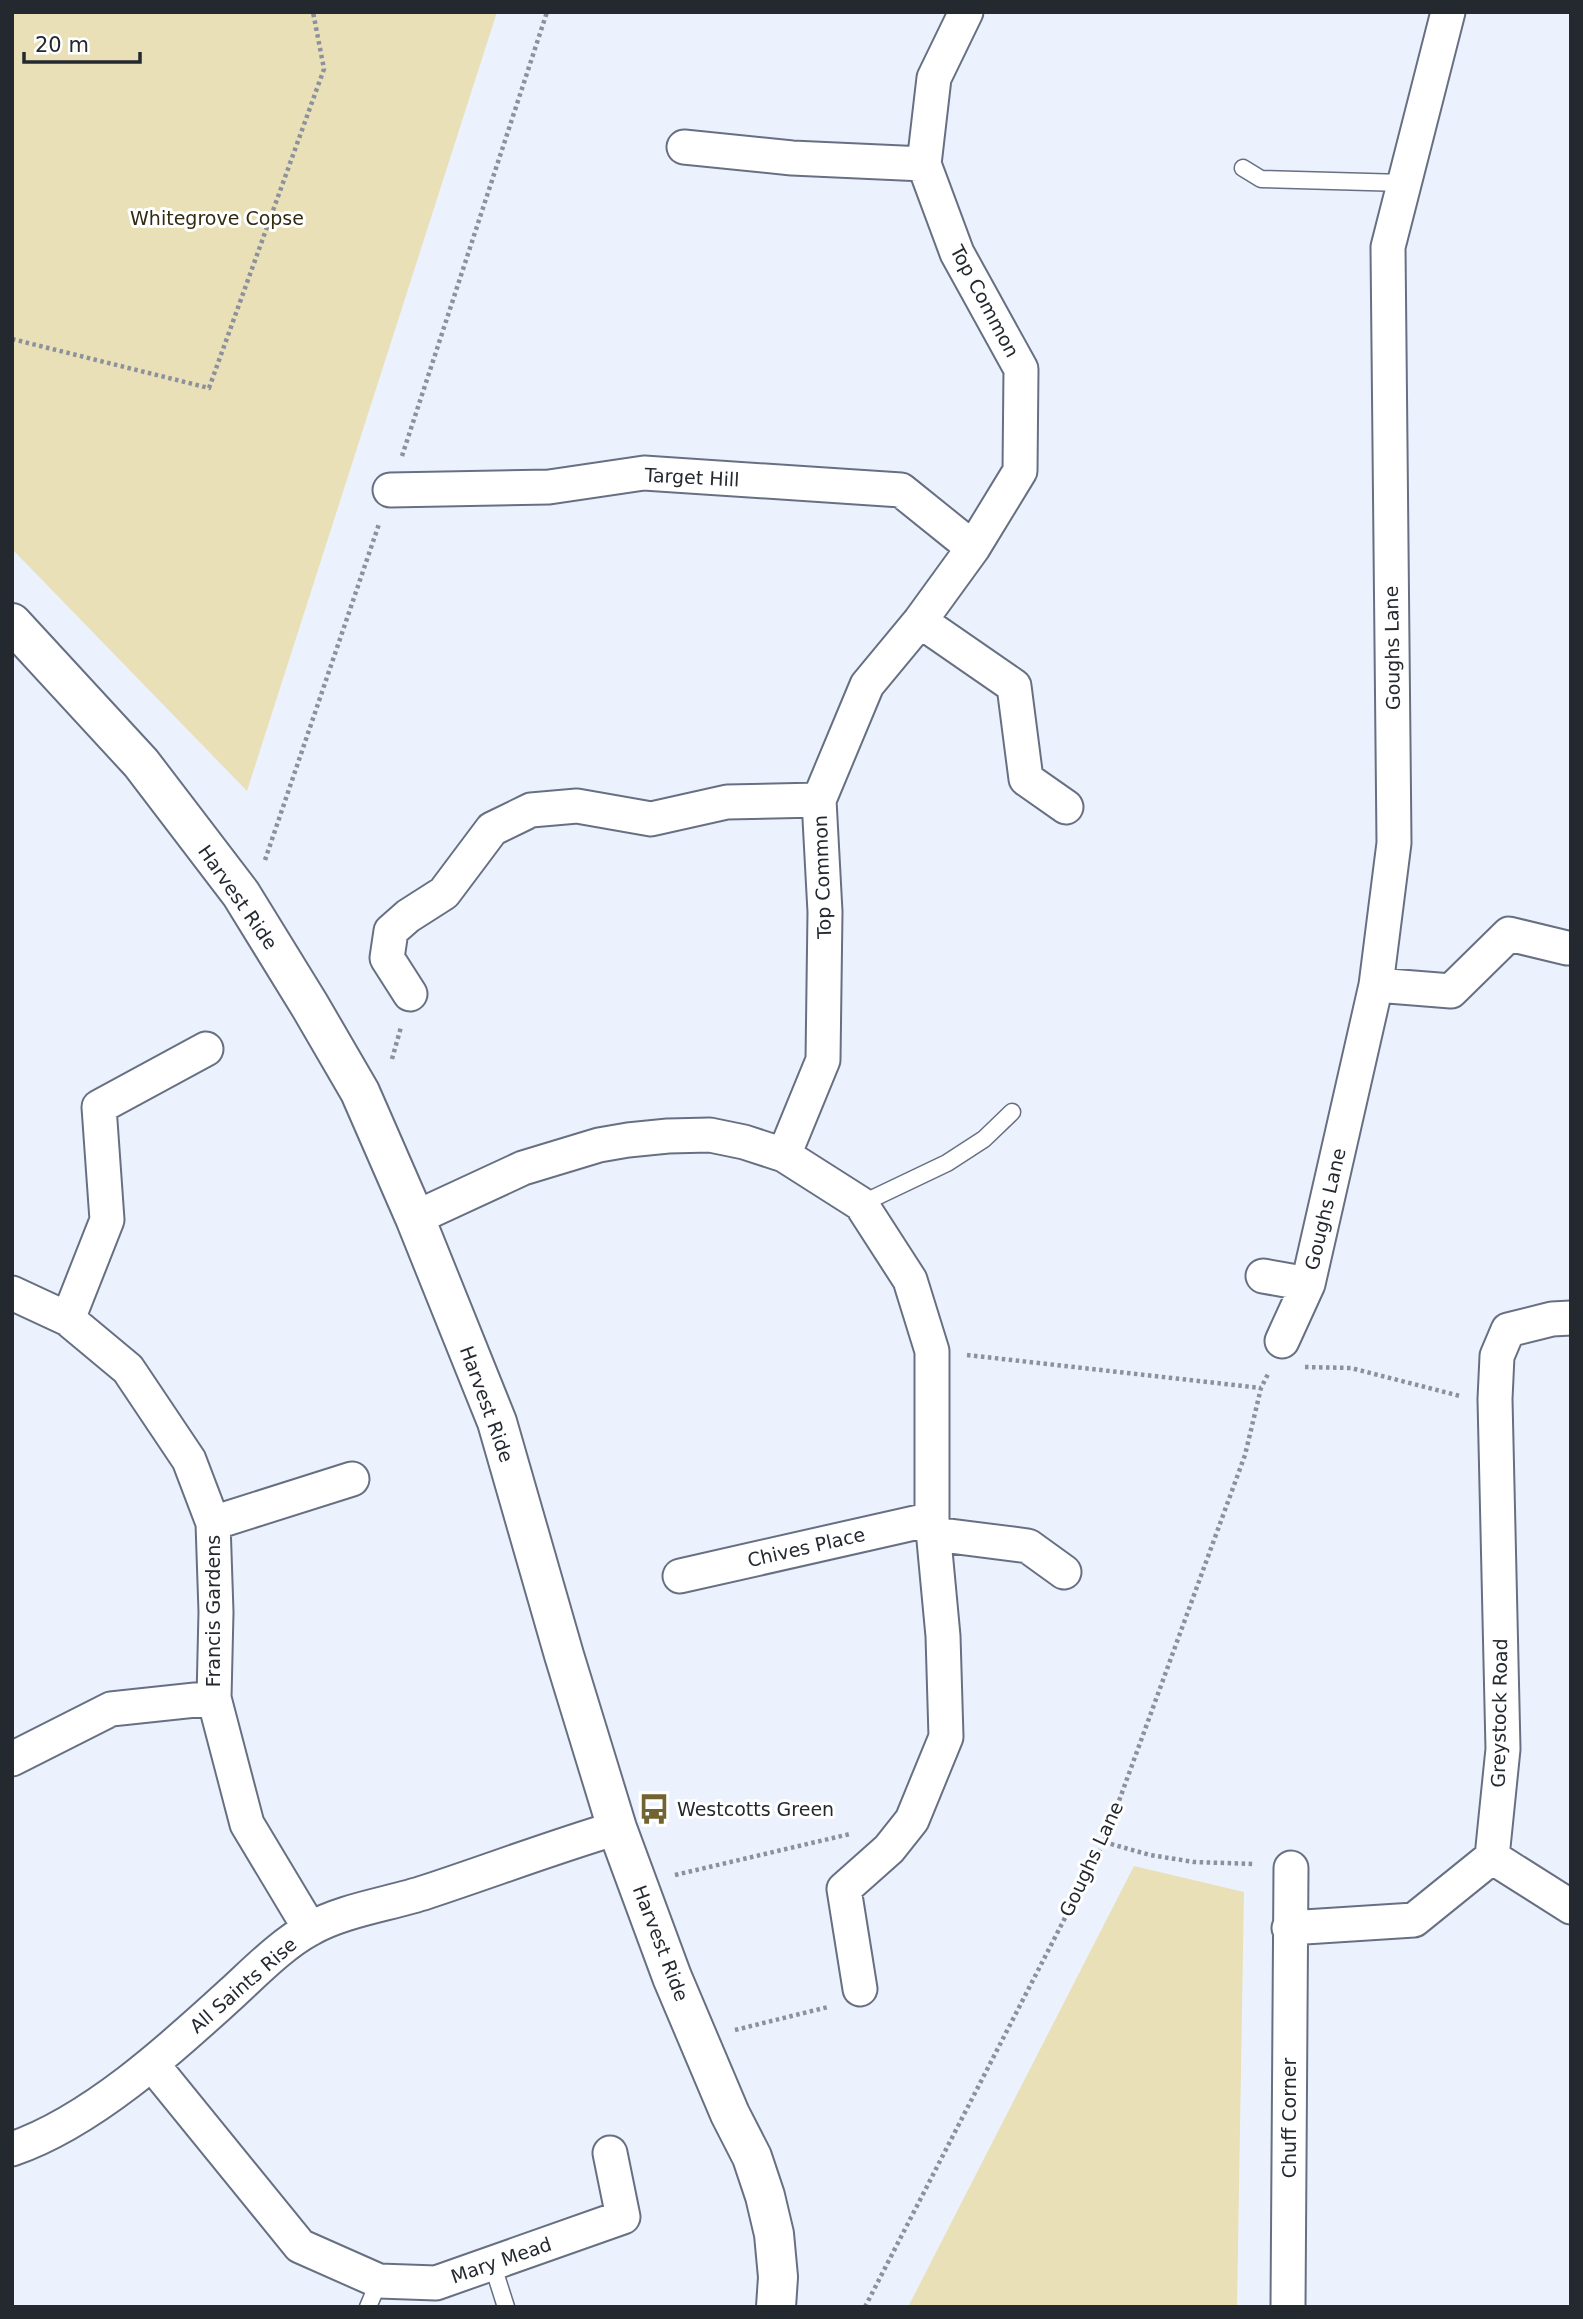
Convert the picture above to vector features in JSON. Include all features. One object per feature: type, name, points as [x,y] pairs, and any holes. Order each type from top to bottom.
[{"type":"street","name":"Top Common","points":[[784,1155],[823,1060],[825,912],[819,800],[867,685],[920,621],[973,548],[1020,471],[1021,369],[957,253],[924,164],[934,78],[966,12]]},
{"type":"street","name":"Goughs Lane","points":[[1290,1352],[1376,985],[1394,842],[1388,247],[1448,12]]},
{"type":"street","points":[[684,147],[792,158],[924,164]]},
{"type":"street","name":"Target Hill","points":[[390,490],[549,486],[644,473],[901,490],[973,548]]},
{"type":"street","points":[[920,621],[1014,685],[1026,779],[1066,807]]},
{"type":"street","name":"Harvest Ride","points":[[12,623],[141,763],[241,894],[360,1093],[415,1218],[497,1422],[617,1828],[672,1977],[730,2114],[752,2157],[765,2196],[774,2234],[780,2297]]},
{"type":"street","points":[[410,993],[387,958],[391,931],[408,916],[444,893],[492,829],[531,810],[578,806],[651,818],[727,802],[819,800]]},
{"type":"street","points":[[1376,985],[1451,991],[1508,934],[1567,947]]},
{"type":"street","points":[[68,1319],[107,1220],[99,1107],[206,1048]]},
{"type":"street","points":[[415,1218],[523,1168],[599,1146],[668,1136],[710,1135],[744,1142],[784,1155],[861,1204],[909,1280],[932,1351],[933,1527],[943,1636],[946,1737],[912,1820],[889,1849],[844,1889],[860,1989]]},
{"type":"street","name":"Goughs Lane","points":[[1263,1276],[1308,1284]]},
{"type":"street","name":"Francis Gardens","points":[[12,1293],[68,1319],[128,1369],[189,1460],[213,1523],[214,1698],[247,1824],[310,1929]]},
{"type":"street","name":"Greystock Road","points":[[1492,1857],[1503,1749],[1495,1412],[1497,1356],[1508,1330],[1552,1319],[1571,1318]]},
{"type":"street","name":"Francis Gardens","points":[[213,1523],[352,1479]]},
{"type":"street","points":[[933,1527],[1028,1546],[1064,1572]]},
{"type":"street","name":"Chives Place","points":[[680,1576],[933,1527]]},
{"type":"street","points":[[12,1759],[111,1710],[214,1698]]},
{"type":"street","name":"All Saints Rise","points":[[12,2149],[30,2143],[79,2115],[152,2064],[270,1959],[310,1929],[356,1912],[424,1893],[552,1847],[617,1828]]},
{"type":"street","points":[[1291,1868],[1289,1928],[1414,1920],[1492,1857],[1571,1907]]},
{"type":"street","name":"Chuff Corner","points":[[1288,2307],[1289,1928]]},
{"type":"street","name":"Mary Mead","points":[[152,2064],[300,2246],[373,2294],[436,2283],[624,2217],[610,2153]]},
{"type":"lane","points":[[1243,167],[1261,178],[1404,183]]},
{"type":"lane","points":[[861,1204],[947,1163],[984,1139],[1012,1112]]},
{"type":"lane","points":[[492,2263],[506,2307]]},
{"type":"path","points":[[12,339],[209,388],[324,69],[313,12]]},
{"type":"path","points":[[262,871],[547,12]]},
{"type":"path","name":"Goughs Lane","points":[[864,2307],[1104,1842],[1245,1455],[1261,1388],[932,1351]]},
{"type":"path","points":[[1290,1352],[1308,1368],[1351,1368],[1462,1396]]},
{"type":"path","points":[[667,1877],[912,1820]]},
{"type":"path","points":[[1104,1842],[1150,1855],[1194,1862],[1249,1863],[1291,1868]]},
{"type":"path","points":[[727,2032],[825,2009],[860,1989]]},
{"type":"green space","name":"Whitegrove Copse","points":[[12,12],[497,12],[247,791],[12,549]]},
{"type":"green space","points":[[1134,1866],[1244,1892],[1237,2307],[908,2307]]},
{"type":"place","name":"Westcotts Green","points":[[654,1809]]}]
